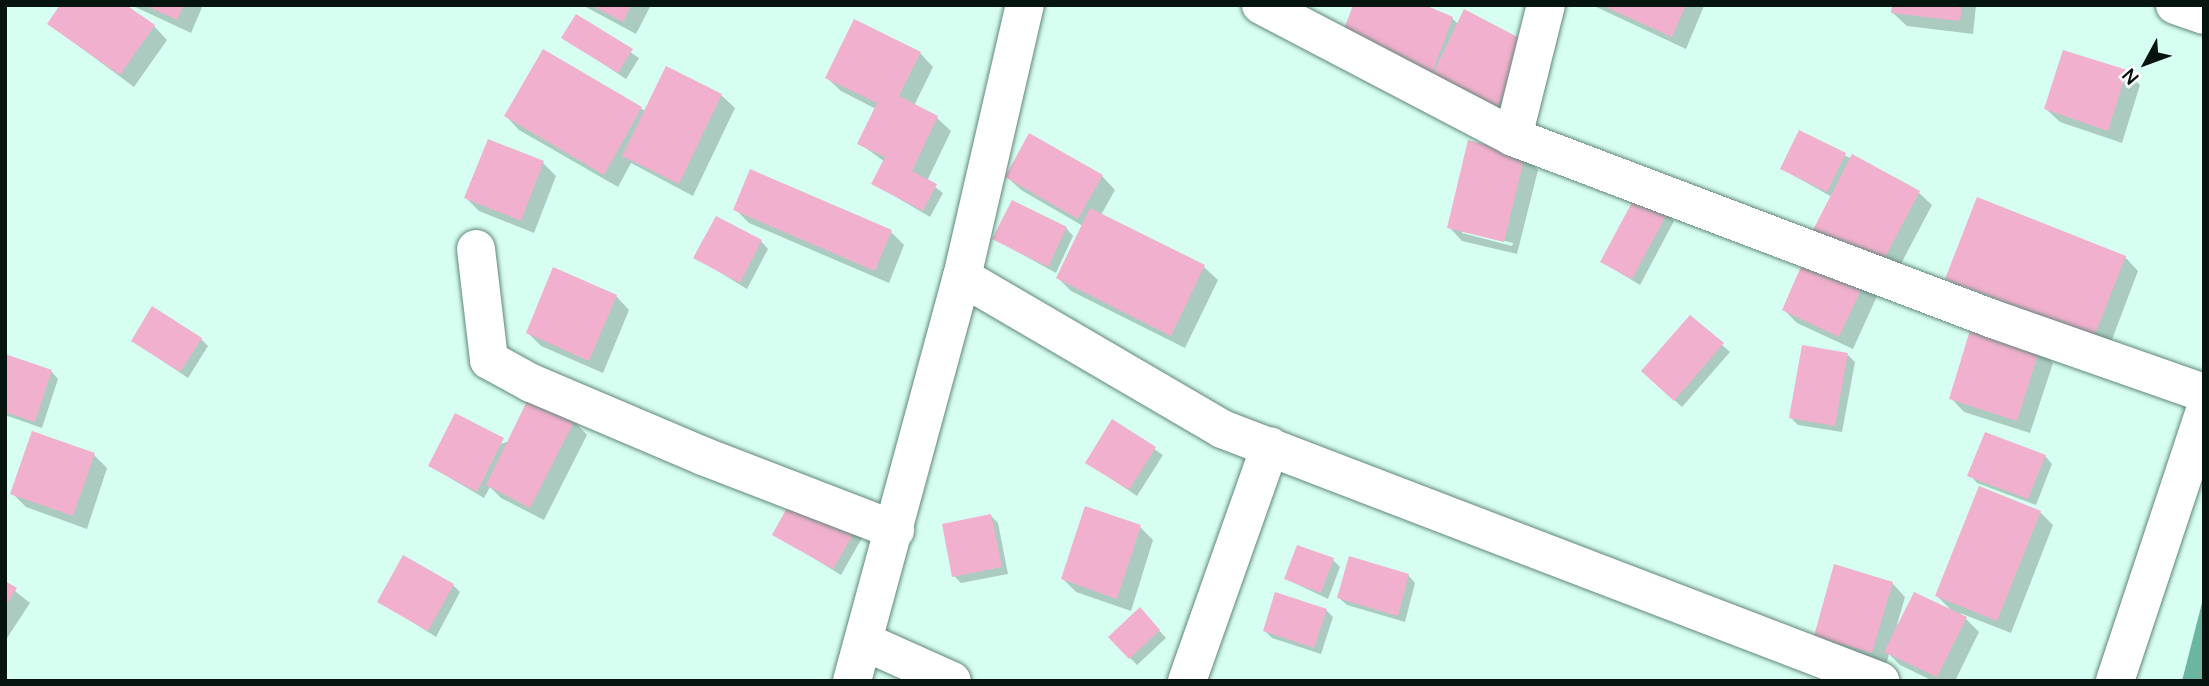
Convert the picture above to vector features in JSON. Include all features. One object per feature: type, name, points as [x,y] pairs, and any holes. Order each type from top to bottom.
[{"type":"street","points":[[852,681],[865,642],[962,277],[1025,5]]},
{"type":"street","points":[[1261,5],[1513,137],[1980,315],[2204,393]]},
{"type":"street","points":[[1513,137],[1546,5]]},
{"type":"street","points":[[2175,5],[2204,15]]},
{"type":"street","points":[[476,249],[489,360],[531,383],[703,456],[895,530]]},
{"type":"street","points":[[962,277],[1222,429],[1880,681]]},
{"type":"street","points":[[2115,681],[2204,414]]},
{"type":"street","points":[[1187,681],[1270,446]]},
{"type":"street","points":[[865,642],[952,681]]},
{"type":"shaded area","points":[[2204,595],[2204,681],[2182,681]]},
{"type":"building","points":[[60,5],[126,5],[155,25],[120,75],[47,24]]},
{"type":"building","points":[[144,5],[184,5],[177,20]]},
{"type":"building","points":[[591,5],[631,5],[623,22]]},
{"type":"building","points":[[1353,5],[1425,5],[1453,17],[1431,76],[1340,40]]},
{"type":"building","points":[[1601,5],[1686,5],[1672,37]]},
{"type":"building","points":[[1892,5],[1962,5],[1960,21],[1891,13]]},
{"type":"building","points":[[1464,9],[1529,43],[1495,112],[1430,80]]},
{"type":"building","points":[[576,14],[633,49],[618,73],[561,38]]},
{"type":"building","points":[[854,19],[921,52],[899,96],[938,116],[912,171],[937,184],[923,211],[871,184],[885,157],[857,144],[877,103],[825,78]]},
{"type":"building","points":[[543,49],[642,107],[604,175],[504,116]]},
{"type":"building","points":[[2063,50],[2127,70],[2108,131],[2044,109]]},
{"type":"building","points":[[666,66],[722,94],[679,184],[622,156]]},
{"type":"building","points":[[1799,130],[1846,153],[1827,192],[1780,169]]},
{"type":"building","points":[[1029,133],[1103,175],[1078,219],[1005,177]]},
{"type":"building","points":[[488,139],[544,161],[521,221],[464,198]]},
{"type":"building","points":[[1468,140],[1525,155],[1504,242],[1447,228]]},
{"type":"building","points":[[1852,154],[1920,191],[1880,267],[1812,232]]},
{"type":"building","points":[[750,169],[892,230],[875,271],[733,210]]},
{"type":"building","points":[[1636,195],[1668,212],[1632,279],[1600,262]]},
{"type":"building","points":[[1977,197],[2126,256],[2094,337],[1945,279]]},
{"type":"building","points":[[1012,200],[1067,227],[1048,267],[992,239]]},
{"type":"building","points":[[1090,208],[1205,265],[1171,336],[1056,278]]},
{"type":"building","points":[[716,216],[762,240],[740,283],[693,258]]},
{"type":"building","points":[[1807,253],[1866,279],[1839,337],[1782,310]]},
{"type":"building","points":[[553,267],[617,295],[589,361],[526,333]]},
{"type":"building","points":[[152,306],[202,338],[180,372],[131,341]]},
{"type":"building","points":[[1690,315],[1724,343],[1674,401],[1641,371]]},
{"type":"building","points":[[1971,327],[2040,348],[2017,421],[1949,399]]},
{"type":"building","points":[[1802,345],[1848,353],[1835,426],[1789,418]]},
{"type":"building","points":[[5,354],[52,370],[35,422],[5,412]]},
{"type":"building","points":[[529,397],[575,420],[530,508],[486,485]]},
{"type":"building","points":[[455,413],[504,438],[477,492],[428,466]]},
{"type":"building","points":[[1112,419],[1156,447],[1129,490],[1085,463]]},
{"type":"building","points":[[32,431],[95,453],[73,516],[10,494]]},
{"type":"building","points":[[1985,432],[2046,455],[2028,499],[1967,476]]},
{"type":"building","points":[[1979,486],[2041,511],[1997,621],[1935,596]]},
{"type":"building","points":[[794,495],[856,530],[833,569],[772,535]]},
{"type":"building","points":[[1085,506],[1141,525],[1117,599],[1061,579]]},
{"type":"building","points":[[991,514],[1002,567],[952,577],[942,524]]},
{"type":"building","points":[[1297,545],[1334,558],[1321,593],[1284,579]]},
{"type":"building","points":[[403,555],[454,584],[428,631],[377,602]]},
{"type":"building","points":[[1349,556],[1409,574],[1398,616],[1337,598]]},
{"type":"building","points":[[1834,564],[1893,582],[1872,653],[1814,636]]},
{"type":"building","points":[[5,581],[17,588],[5,607]]},
{"type":"building","points":[[1275,592],[1327,609],[1314,648],[1263,631]]},
{"type":"building","points":[[1914,592],[1967,617],[1937,677],[1884,652]]},
{"type":"building","points":[[1140,607],[1160,630],[1129,659],[1108,637]]}]
